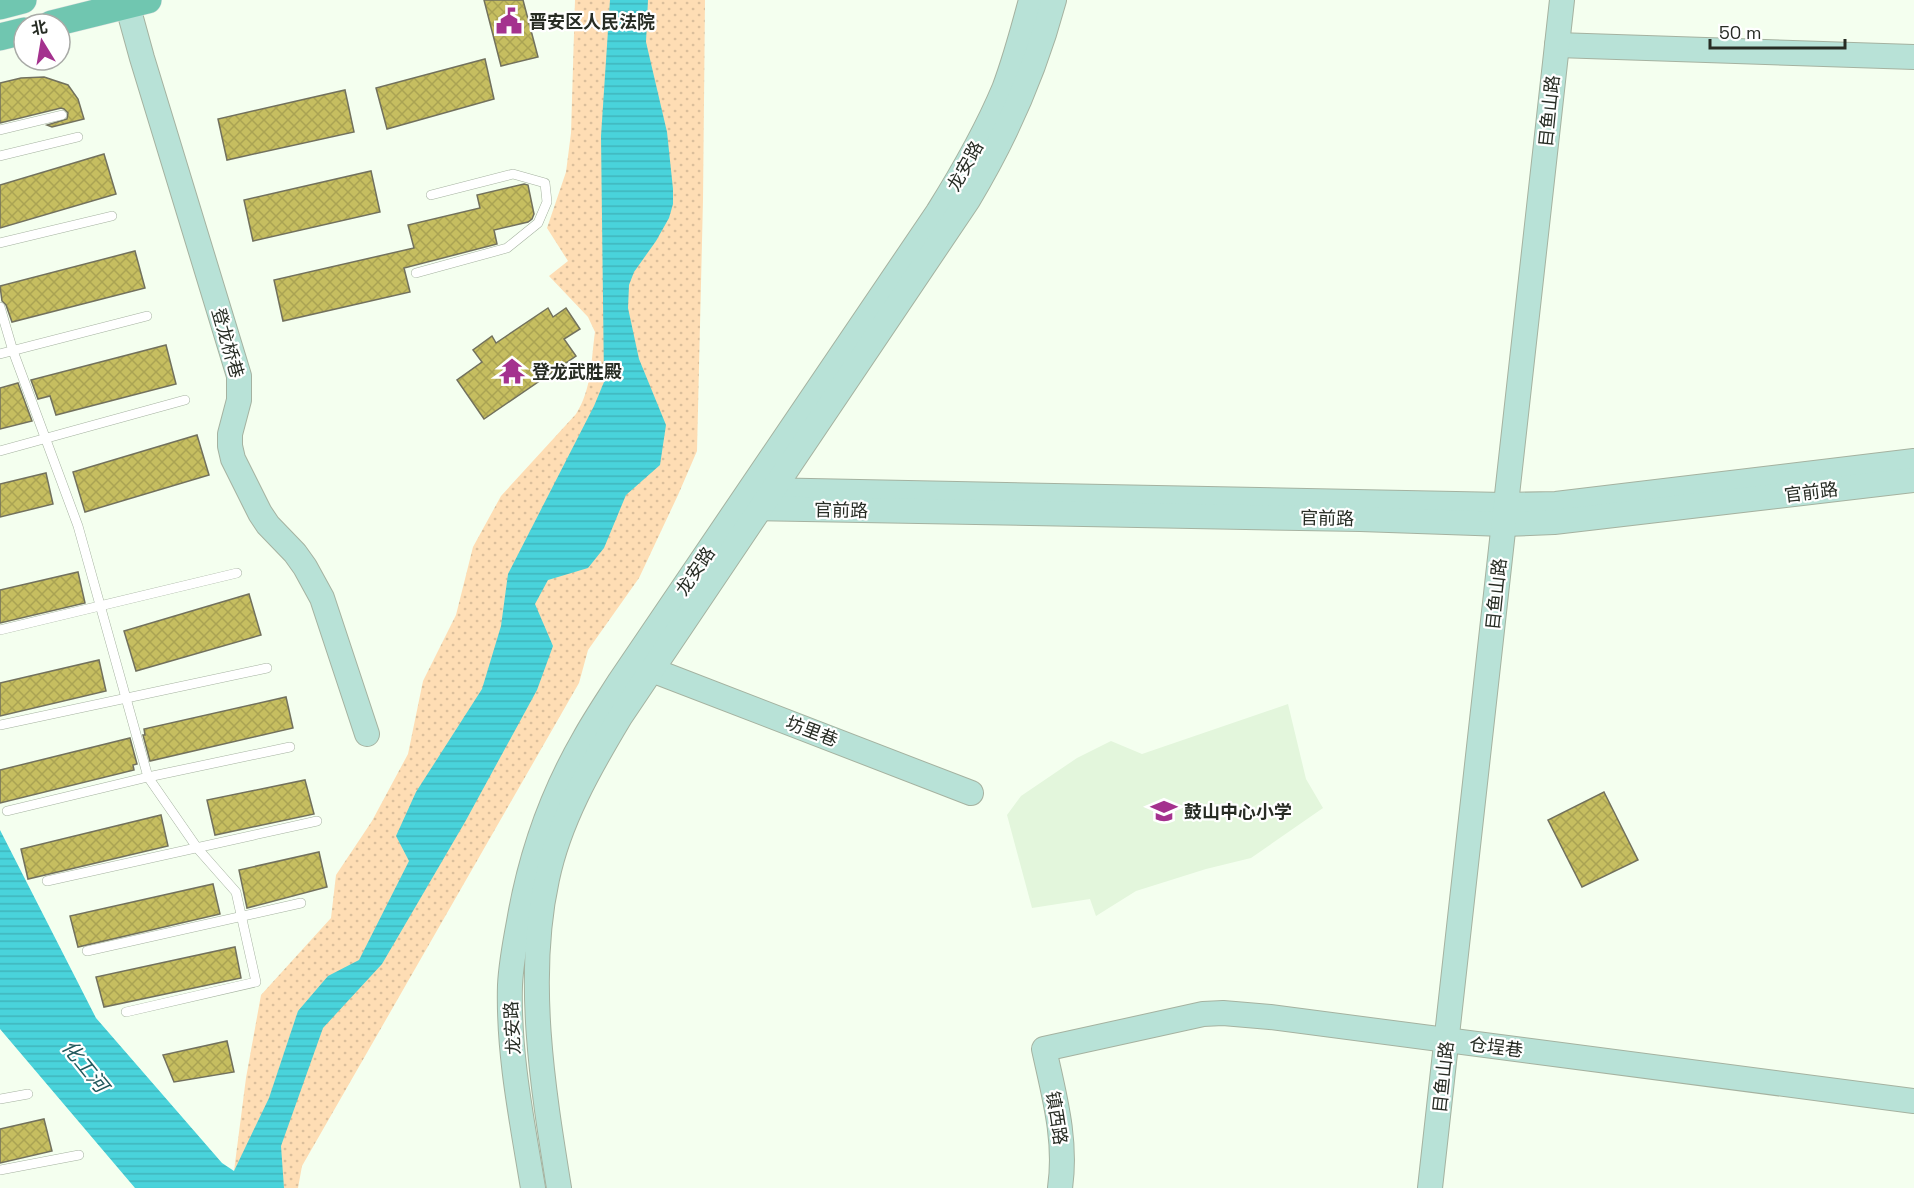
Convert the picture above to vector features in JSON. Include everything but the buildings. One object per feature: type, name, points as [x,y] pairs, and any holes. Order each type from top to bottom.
[{"type":"main road","points":[[0,6],[23,0]]},
{"type":"main road","name":"龙安路","points":[[559,1188],[542,1083],[538,953],[547,879],[557,845],[595,759],[652,670],[755,499],[958,180],[1004,88],[1031,0]]},
{"type":"main road","name":"龙安路","points":[[533,1188],[513,1058],[510,984],[526,883],[557,793],[584,738],[964,207],[992,161],[1021,98],[1046,31],[1054,0]]},
{"type":"main road","name":"目鱼山路","points":[[1430,1188],[1562,0]]},
{"type":"main road","points":[[72,18],[134,2]]},
{"type":"main road","name":"登龙桥巷","points":[[134,2],[142,58],[239,376],[240,400],[230,434],[233,459],[260,513],[268,525],[295,553],[315,582],[367,734]]},
{"type":"main road","points":[[1557,45],[1914,57]]},
{"type":"main road","name":"官前路","points":[[755,499],[1348,519],[1504,514],[1556,504],[1914,461]]},
{"type":"main road","name":"官前路","points":[[1504,514],[1554,522],[1914,480]]},
{"type":"main road","name":"坊里巷","points":[[652,670],[971,793]]},
{"type":"main road","name":"仓埕巷","points":[[1044,1048],[1182,1018],[1223,1013],[1269,1017],[1914,1101]]},
{"type":"main road","name":"镇西路","points":[[1044,1048],[1060,1126],[1062,1150],[1060,1188]]},
{"type":"lane","points":[[0,130],[62,115]]},
{"type":"lane","points":[[0,156],[78,137]]},
{"type":"lane","points":[[416,273],[507,248],[538,223],[547,202],[544,183],[513,174],[431,195]]},
{"type":"lane","points":[[0,243],[112,216]]},
{"type":"lane","points":[[0,307],[13,351],[78,526],[148,777],[198,849],[236,892],[256,982],[126,1012]]},
{"type":"lane","points":[[0,354],[147,316]]},
{"type":"lane","points":[[0,452],[185,400]]},
{"type":"lane","points":[[0,630],[237,573]]},
{"type":"lane","points":[[0,725],[267,668]]},
{"type":"lane","points":[[7,811],[148,777],[290,747]]},
{"type":"lane","points":[[48,881],[317,821]]},
{"type":"lane","points":[[87,951],[301,903]]},
{"type":"lane","points":[[0,1099],[28,1094]]},
{"type":"lane","points":[[0,1170],[79,1155]]},
{"type":"shaded area","points":[[575,0],[705,0],[697,451],[639,578],[588,650],[579,683],[302,1166],[298,1188],[246,1188],[234,1171],[246,1078],[261,995],[331,918],[336,875],[372,821],[408,754],[423,681],[456,615],[473,547],[501,496],[576,414],[585,395],[595,332],[588,317],[549,276],[568,261],[547,228],[566,172],[571,133]]},
{"type":"shaded area","name":"鼓山中心小学","points":[[1288,704],[1306,779],[1323,808],[1251,858],[1206,869],[1136,891],[1096,916],[1090,899],[1032,908],[1007,815],[1021,796],[1077,758],[1111,741],[1142,754]]},
{"type":"water","name":"化工河","points":[[610,0],[648,0],[646,42],[667,132],[673,204],[669,218],[656,241],[634,272],[629,285],[628,308],[639,359],[666,425],[660,465],[626,495],[604,548],[588,568],[548,580],[535,604],[553,646],[537,690],[465,822],[382,964],[323,1028],[281,1146],[284,1188],[135,1188],[0,1029],[0,830],[96,1018],[222,1163],[234,1171],[269,1098],[298,1011],[328,976],[359,960],[409,861],[396,836],[416,792],[482,689],[501,626],[508,574],[604,382],[601,136]]},
{"type":"place","name":"晋安区人民法院","points":[[509,21]]},
{"type":"place","name":"登龙武胜殿","points":[[512,371]]},
{"type":"place","name":"鼓山中心小学","points":[[1164,811]]}]
